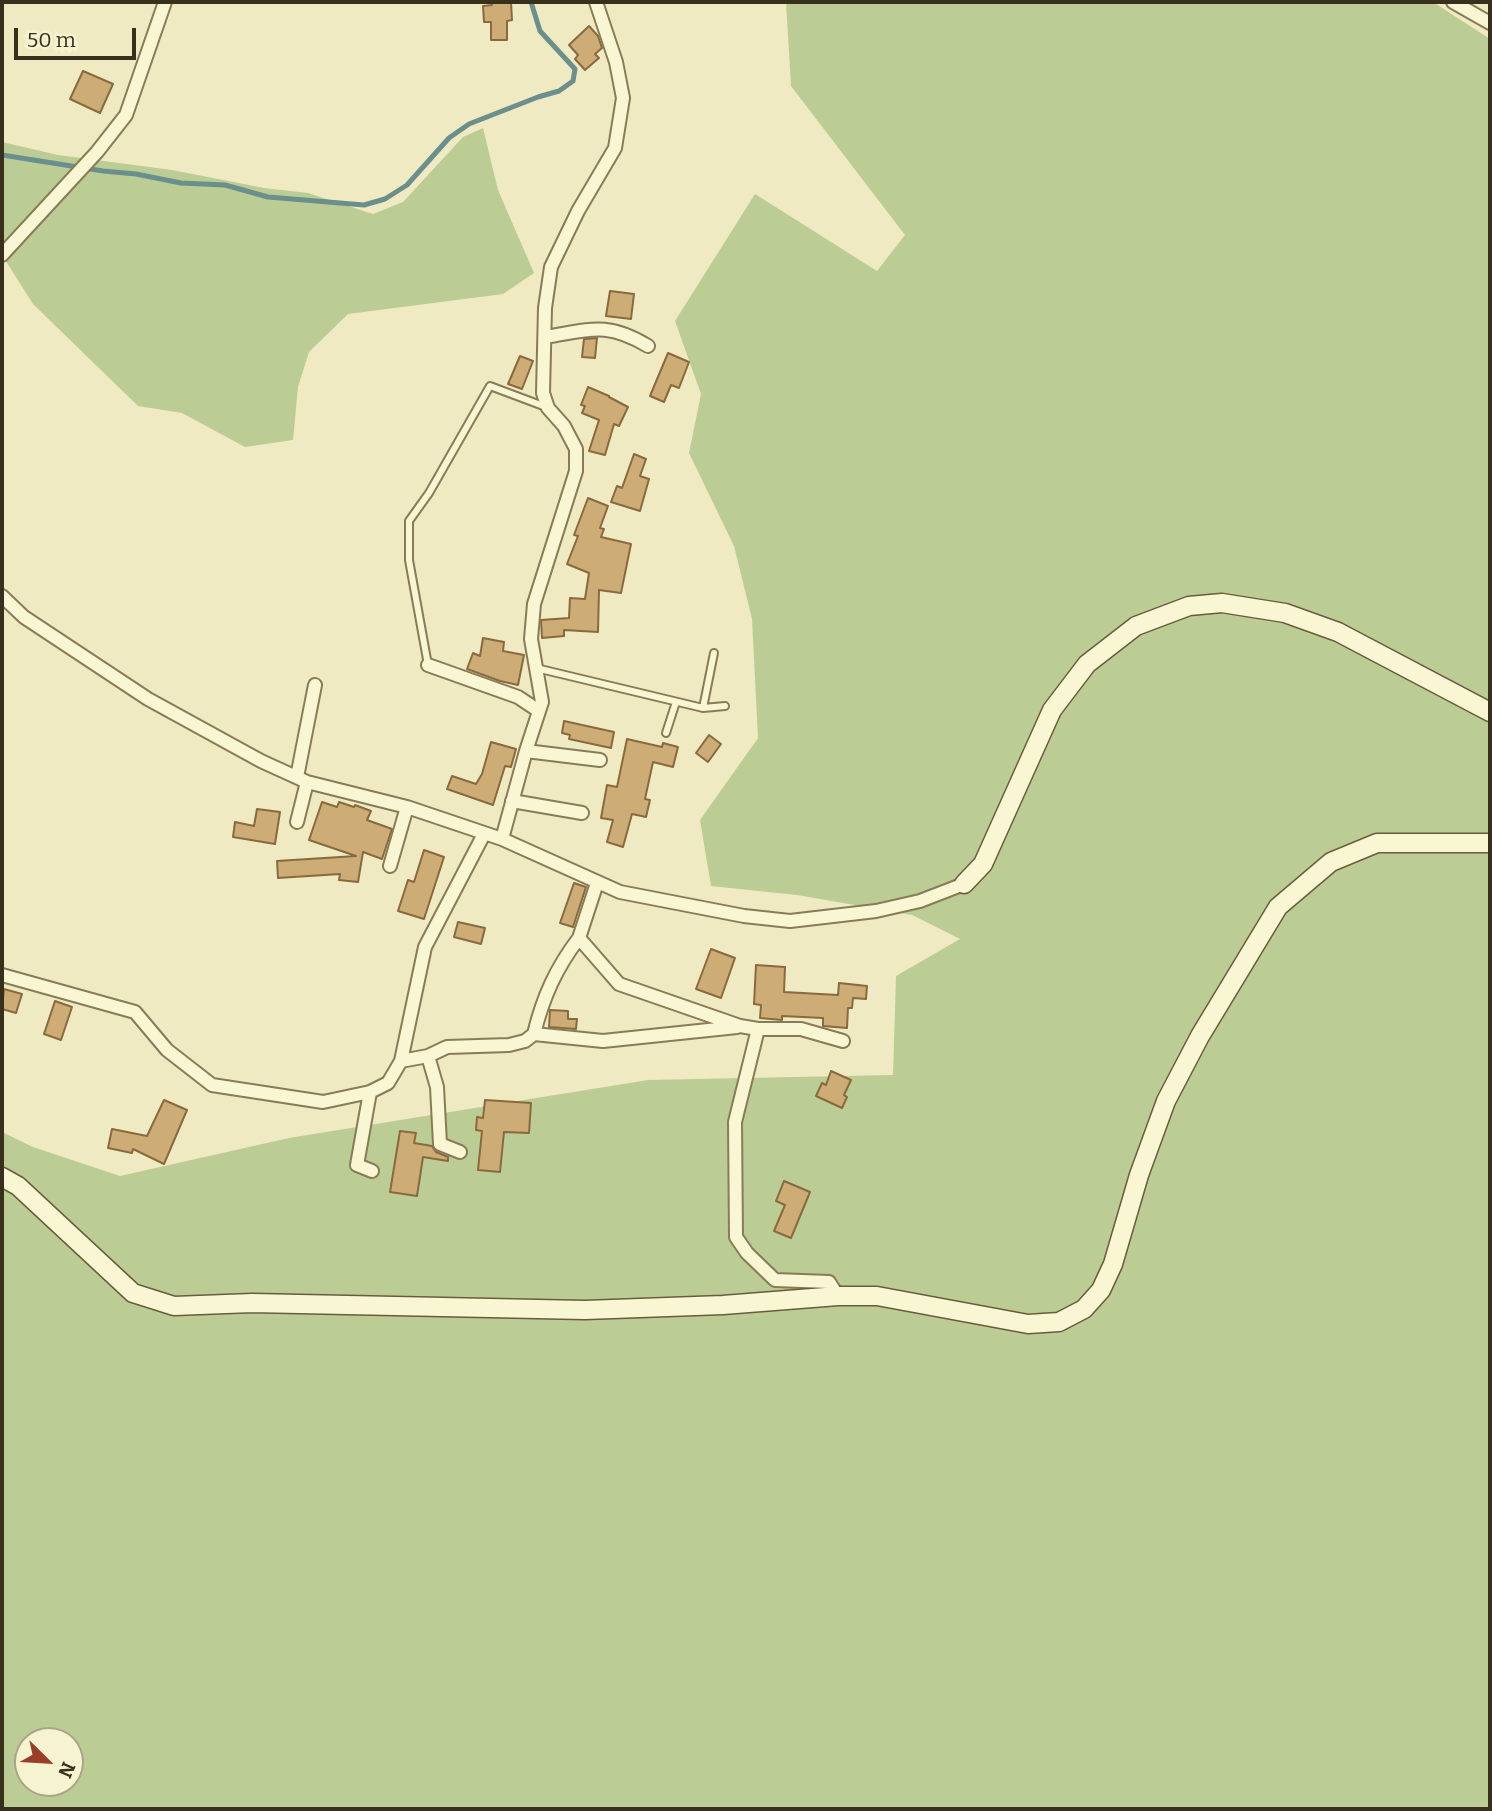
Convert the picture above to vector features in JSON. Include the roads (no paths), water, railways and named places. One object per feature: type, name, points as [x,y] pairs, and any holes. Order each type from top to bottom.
[{"type":"street","points":[[2,255],[97,152],[126,115],[165,2]]},
{"type":"street","points":[[502,839],[542,702],[531,639],[534,604],[576,471],[576,449],[564,426],[548,408],[543,393],[545,307],[551,267],[578,211],[615,148],[623,98],[616,62],[596,2]]},
{"type":"street","points":[[1453,2],[1490,23]]},
{"type":"street","points":[[544,337],[601,328],[629,335],[648,346]]},
{"type":"street","points":[[2,596],[24,617],[148,699],[214,736],[302,779],[407,807],[502,839],[620,891],[731,914],[790,921],[876,911],[920,901],[964,884],[983,864],[1052,710],[1087,664],[1136,626],[1189,606],[1222,603],[1298,617],[1338,632],[1490,712]]},
{"type":"street","points":[[428,665],[518,697],[539,710]]},
{"type":"street","points":[[298,822],[315,685]]},
{"type":"street","points":[[526,751],[600,760]]},
{"type":"street","points":[[512,801],[582,813]]},
{"type":"street","points":[[390,866],[407,807]]},
{"type":"street","points":[[2,975],[135,1012],[167,1050],[212,1085],[323,1102],[370,1092],[388,1083],[401,1061],[425,947],[484,834]]},
{"type":"street","points":[[2,1177],[18,1186],[133,1293],[174,1306],[252,1303],[585,1310],[877,1296],[1028,1324],[1059,1322],[1084,1309],[1101,1290],[1113,1264],[1139,1175],[1166,1101],[1200,1036],[1278,907],[1331,862],[1377,843],[1490,843]]},
{"type":"street","points":[[401,1061],[428,1056],[447,1047],[509,1045],[525,1041],[534,1034],[560,963],[579,939],[597,883]]},
{"type":"street","points":[[579,939],[618,985],[740,1026],[758,1029],[801,1029],[843,1041]]},
{"type":"street","points":[[534,1034],[603,1041],[740,1026]]},
{"type":"street","points":[[758,1029],[736,1122],[736,1237],[775,1280],[829,1282],[838,1296]]},
{"type":"street","points":[[428,1056],[436,1087],[440,1144],[460,1152]]},
{"type":"street","points":[[370,1092],[358,1166],[372,1171]]},
{"type":"lane","points":[[428,665],[409,560],[409,521],[429,493],[490,386],[548,408]]},
{"type":"lane","points":[[703,708],[714,653]]},
{"type":"lane","points":[[536,668],[703,708],[725,706]]},
{"type":"lane","points":[[666,733],[676,702]]},
{"type":"waterway","points":[[2,155],[181,183],[225,185],[268,197],[364,205],[385,199],[407,185],[449,138],[469,124],[559,91],[573,81],[575,69],[540,31],[531,2]]}]
